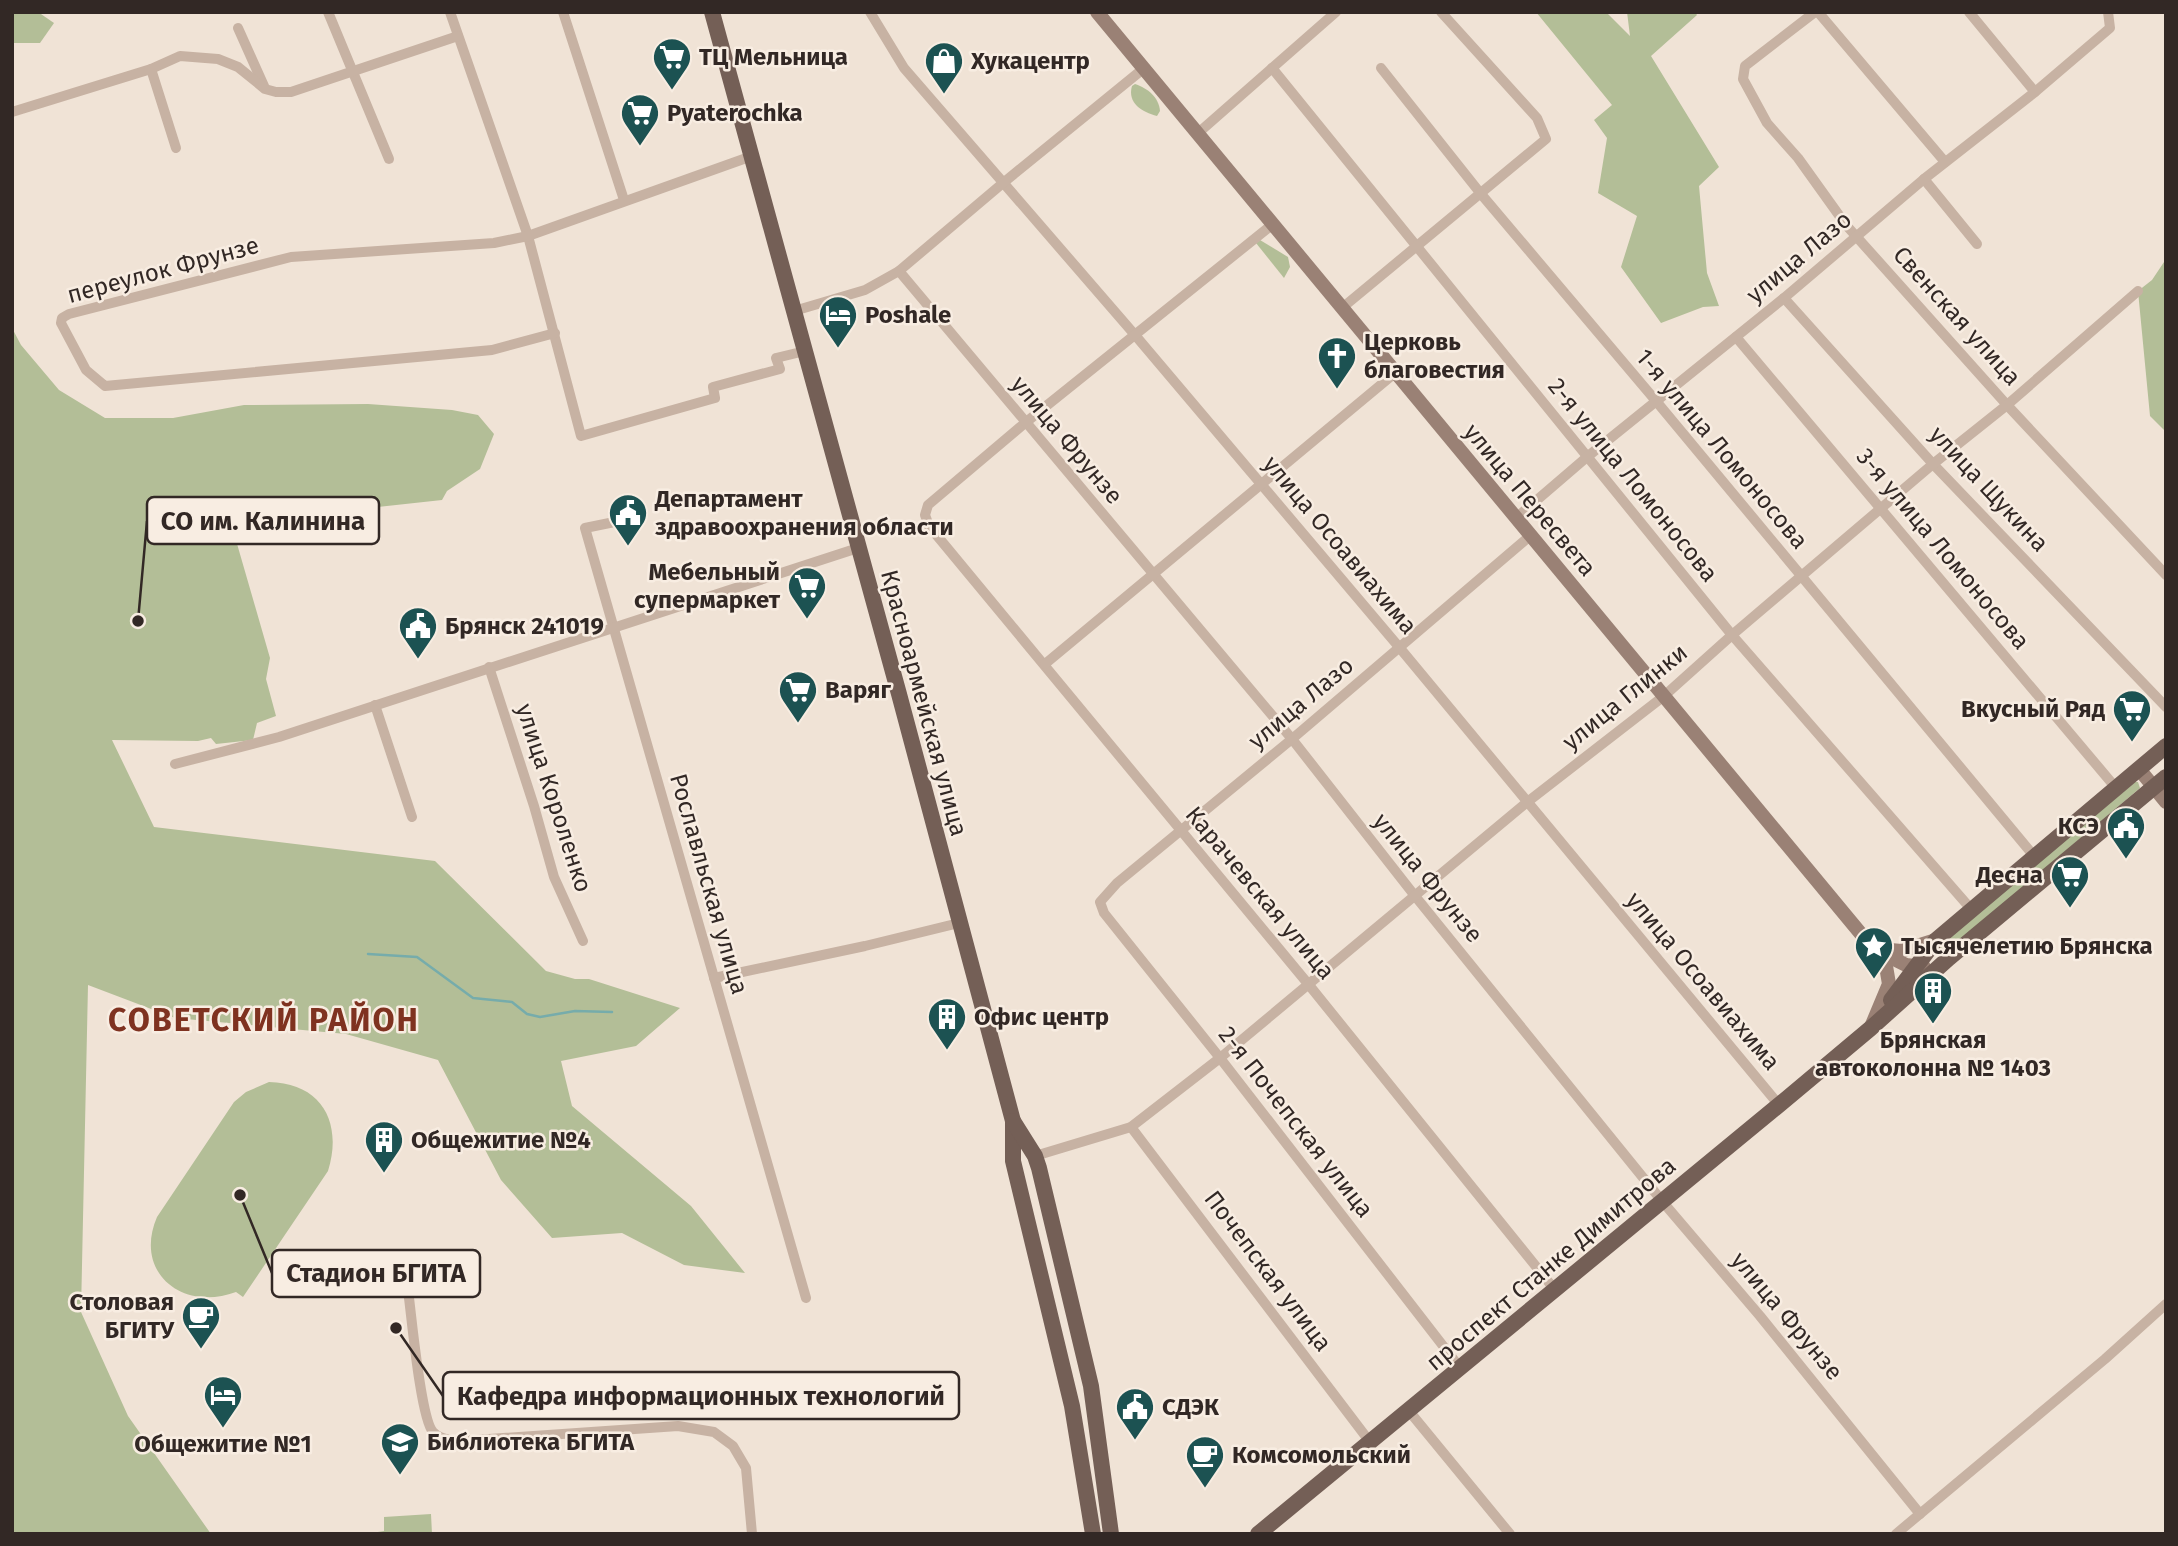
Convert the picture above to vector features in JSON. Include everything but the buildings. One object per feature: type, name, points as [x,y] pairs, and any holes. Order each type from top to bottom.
[{"type":"main road","name":"Красноармейская улица","points":[[712,12],[1013,1121]]},
{"type":"main road","name":"улица Пересвета","points":[[1097,12],[1871,946],[1886,967],[1889,984],[1871,1028]]},
{"type":"main road","name":"проспект Станке Димитрова","points":[[1871,1028],[1936,940],[2166,746]]},
{"type":"main road","points":[[2138,769],[2160,782],[2166,802]]},
{"type":"main road","name":"проспект Станке Димитрова","points":[[1258,1534],[1779,1105],[1949,958],[2160,782]]},
{"type":"main road","points":[[1871,946],[1901,951],[1936,940]]},
{"type":"main road","points":[[1871,946],[1906,965],[1924,967],[1949,958]]},
{"type":"main road","points":[[1013,1121],[1035,1156],[1091,1386],[1111,1534]]},
{"type":"main road","points":[[1013,1121],[1013,1161],[1072,1406],[1093,1534]]},
{"type":"street","points":[[328,12],[389,159]]},
{"type":"street","points":[[450,12],[528,236],[581,436],[715,398],[713,387],[780,369],[776,358],[805,351]]},
{"type":"street","points":[[563,12],[624,200]]},
{"type":"street","name":"улица Осоавиахима","points":[[870,12],[904,68],[1399,647],[1779,1105]]},
{"type":"street","points":[[1197,134],[1336,12]]},
{"type":"street","points":[[1342,308],[1546,139],[1537,118],[1441,12]]},
{"type":"street","points":[[1817,12],[1945,162]]},
{"type":"street","name":"Свенская улица","points":[[1817,12],[1745,66],[1743,79],[1767,123],[1798,158],[1846,225],[2007,405],[2166,575]]},
{"type":"street","points":[[1969,12],[2035,92]]},
{"type":"street","name":"улица Лазо","points":[[1516,518],[2110,28],[2108,12]]},
{"type":"street","points":[[238,28],[265,89]]},
{"type":"street","points":[[12,112],[151,69],[180,56],[218,59],[237,67],[265,89],[291,92],[458,36]]},
{"type":"street","name":"2-я улица Ломоносова","points":[[1272,68],[1732,635],[1971,909]]},
{"type":"street","name":"1-я улица Ломоносова","points":[[1381,68],[1481,194],[2034,856]]},
{"type":"street","points":[[151,69],[176,148]]},
{"type":"street","points":[[794,311],[865,290],[899,271],[1143,69]]},
{"type":"street","name":"переулок Фрунзе","points":[[555,333],[492,351],[105,386],[86,370],[61,323],[62,318],[69,314],[291,257],[494,243],[528,236],[752,156]]},
{"type":"street","points":[[1924,179],[1977,244]]},
{"type":"street","points":[[1025,423],[1272,224]]},
{"type":"street","name":"улица Фрунзе","points":[[899,271],[1292,739],[1415,896],[1662,1201],[1760,1316],[1920,1514]]},
{"type":"street","name":"улица Глинки","points":[[1131,1127],[1309,985],[1526,803],[1664,696],[1801,576],[2007,405],[2138,291]]},
{"type":"street","name":"улица Щукина","points":[[1784,298],[1933,464],[2166,707]]},
{"type":"street","name":"3-я улица Ломоносова","points":[[1736,337],[2116,788]]},
{"type":"street","points":[[1045,664],[1395,373]]},
{"type":"street","name":"Карачевская улица","points":[[1025,423],[928,505],[925,515],[929,526],[1309,985],[1555,1290]]},
{"type":"street","name":"Рославльская улица","points":[[634,518],[585,528],[806,1298]]},
{"type":"street","name":"улица Лазо","points":[[1100,902],[1118,883],[1530,536]]},
{"type":"street","points":[[175,764],[279,737],[858,548]]},
{"type":"street","name":"улица Короленко","points":[[489,667],[554,877],[583,941]]},
{"type":"street","points":[[375,705],[412,817]]},
{"type":"street","name":"2-я Почепская улица","points":[[1100,902],[1104,913],[1461,1369]]},
{"type":"street","points":[[714,978],[959,923]]},
{"type":"street","points":[[1035,1156],[1131,1127]]},
{"type":"street","name":"Почепская улица","points":[[1131,1127],[1370,1442]]},
{"type":"street","points":[[409,1298],[424,1405],[430,1427],[439,1437],[451,1441],[475,1440],[678,1426],[714,1432],[733,1446],[746,1468],[752,1534]]},
{"type":"street","points":[[1896,1534],[2105,1359],[2166,1304]]},
{"type":"street","points":[[1409,1411],[1510,1534]]},
{"type":"green space","points":[[12,12],[38,12],[54,23],[40,43],[12,43]]},
{"type":"green space","points":[[1536,12],[1606,12],[1630,36],[1627,12],[1695,12],[1697,15],[1651,56],[1719,167],[1699,186],[1707,273],[1719,306],[1703,307],[1661,323],[1621,267],[1637,216],[1598,193],[1607,138],[1594,120],[1612,105]]},
{"type":"green space","points":[[1135,84],[1155,97],[1160,111],[1157,116],[1141,109],[1134,102],[1131,92]]},
{"type":"green space","points":[[1260,240],[1288,257],[1290,267],[1284,278],[1256,243]]},
{"type":"green space","points":[[2166,259],[2166,432],[2150,416],[2138,291],[2152,280]]},
{"type":"green space","points":[[12,328],[21,345],[59,390],[105,418],[173,418],[244,405],[368,404],[452,410],[478,415],[494,434],[480,469],[447,491],[442,500],[231,523],[270,658],[266,679],[276,716],[257,723],[253,740],[216,744],[211,738],[198,741],[112,740],[154,827],[435,861],[546,971],[575,979],[589,979],[680,1008],[636,1046],[561,1061],[572,1106],[691,1206],[745,1273],[684,1265],[622,1233],[552,1238],[501,1180],[438,1060],[346,1034],[175,1018],[88,985],[81,1312],[128,1416],[211,1534],[12,1534]]},
{"type":"green space","points":[[2138,782],[2140,788],[1943,955],[1939,955],[1937,948]]},
{"type":"green space","points":[[269,1082],[287,1084],[303,1090],[315,1098],[324,1109],[333,1137],[328,1171],[243,1297],[236,1292],[216,1297],[198,1297],[181,1292],[157,1271],[152,1255],[151,1237],[157,1217],[234,1102],[246,1092]]},
{"type":"green space","points":[[431,1514],[432,1534],[365,1534],[384,1531],[384,1517]]},
{"type":"waterway","points":[[368,954],[417,957],[473,998],[512,1002],[527,1014],[540,1017],[575,1011],[612,1012]]},
{"type":"place","name":"ТЦ Мельница","points":[[672,91]]},
{"type":"place","name":"Хукацентр","points":[[944,95]]},
{"type":"place","name":"Pyaterochka","points":[[640,147]]},
{"type":"place","name":"Poshale","points":[[838,349]]},
{"type":"place","name":"Церковь благовестия","points":[[1337,390]]},
{"type":"place","name":"Департамент здравоохранения области","points":[[628,547]]},
{"type":"place","name":"Мебельный супермаркет","points":[[807,620]]},
{"type":"place","name":"СО им. Калинина","points":[[138,621]]},
{"type":"place","name":"Брянск 241019","points":[[418,660]]},
{"type":"place","name":"Варяг","points":[[798,724]]},
{"type":"place","name":"Вкусный Ряд","points":[[2132,743]]},
{"type":"place","name":"КСЭ","points":[[2126,860]]},
{"type":"place","name":"Десна","points":[[2070,909]]},
{"type":"place","name":"Тысячелетию Брянска","points":[[1874,980]]},
{"type":"place","name":"Брянская автоколонна № 1403","points":[[1933,1025]]},
{"type":"place","name":"Офис центр","points":[[947,1051]]},
{"type":"place","name":"Общежитие №4","points":[[384,1174]]},
{"type":"place","name":"Стадион БГИТА","points":[[240,1195]]},
{"type":"place","name":"Кафедра информационных технологий","points":[[396,1328]]},
{"type":"place","name":"Столовая БГИТУ","points":[[201,1350]]},
{"type":"place","name":"Общежитие №1","points":[[223,1429]]},
{"type":"place","name":"СДЭК","points":[[1135,1441]]},
{"type":"place","name":"Библиотека БГИТА","points":[[400,1476]]},
{"type":"place","name":"Комсомольский","points":[[1205,1489]]},
{"type":"district","name":"СОВЕТСКИЙ РАЙОН","points":[[264,1020]]}]
